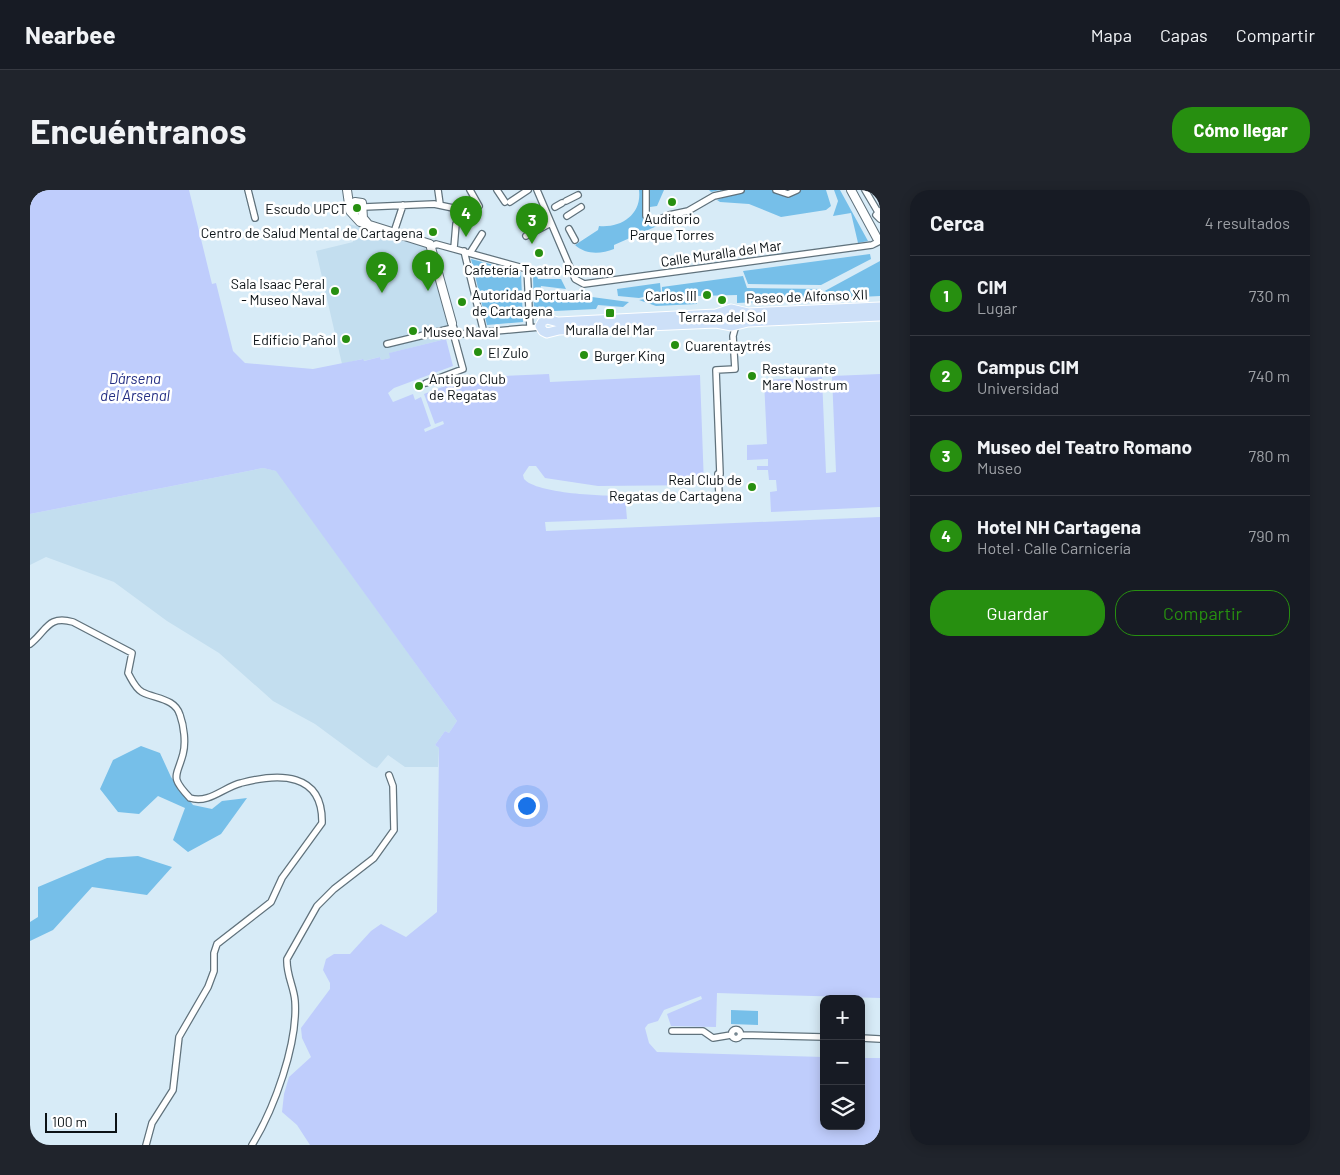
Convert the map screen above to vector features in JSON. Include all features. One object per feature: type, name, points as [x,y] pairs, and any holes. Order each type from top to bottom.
[{"type":"main road","points":[[347,190],[351,210],[360,222],[424,240],[432,247],[454,328]]},
{"type":"main road","points":[[351,190],[362,206],[364,220],[374,227]]},
{"type":"main road","points":[[851,190],[876,241]]},
{"type":"main road","points":[[351,210],[353,202],[362,206]]},
{"type":"main road","points":[[351,210],[358,215],[362,206]]},
{"type":"main road","name":"Paseo de Alfonso XII","points":[[550,321],[716,314],[732,310],[748,313],[880,306]]},
{"type":"main road","points":[[732,310],[740,317],[733,325],[724,317],[732,310]]},
{"type":"main road","name":"Paseo de Alfonso XII","points":[[550,332],[716,323],[733,325],[880,316]]},
{"type":"main road","points":[[544,320],[550,321],[554,327],[550,332],[544,332],[540,327],[544,320]]},
{"type":"street","points":[[248,190],[255,218]]},
{"type":"street","points":[[437,204],[438,190]]},
{"type":"street","points":[[470,190],[479,206]]},
{"type":"street","points":[[497,190],[507,202],[528,190]]},
{"type":"street","points":[[526,236],[551,222],[550,209],[537,190]]},
{"type":"street","points":[[646,190],[646,216],[650,221],[656,222],[669,215],[688,211],[714,196],[741,190]]},
{"type":"street","points":[[776,190],[788,194],[797,190]]},
{"type":"street","points":[[865,190],[879,217]]},
{"type":"street","points":[[550,209],[577,194]]},
{"type":"street","points":[[362,206],[437,204],[453,208]]},
{"type":"street","points":[[394,232],[403,205]]},
{"type":"street","points":[[567,216],[581,206]]},
{"type":"street","name":"Calle Muralla del Mar","points":[[551,222],[553,231],[575,279],[586,284],[876,241]]},
{"type":"street","points":[[454,248],[456,224]]},
{"type":"street","points":[[569,229],[575,240]]},
{"type":"street","points":[[467,252],[482,234]]},
{"type":"street","points":[[432,247],[436,244],[527,267],[530,328]]},
{"type":"street","points":[[467,252],[484,332]]},
{"type":"street","points":[[719,494],[716,370],[735,369],[733,325]]},
{"type":"street","points":[[454,328],[462,334],[540,327]]},
{"type":"street","points":[[387,344],[454,328]]},
{"type":"street","points":[[426,383],[463,369],[454,336],[454,328]]},
{"type":"street","points":[[30,644],[48,624],[64,620],[73,622],[132,653],[128,673],[136,686],[142,691],[172,704],[178,710],[185,746],[176,775],[179,784],[190,798],[205,799],[240,783],[292,779],[304,782],[312,788],[320,804],[322,823],[282,878],[270,902],[216,944],[214,970],[208,987],[179,1037],[173,1090],[152,1123],[146,1145]]},
{"type":"street","points":[[252,1145],[262,1128],[275,1096],[290,1048],[295,1000],[286,968],[287,960],[317,906],[334,889],[374,858],[394,830],[393,786],[388,775]]},
{"type":"street","points":[[672,1031],[703,1031],[713,1038],[731,1035],[736,1039],[740,1035],[820,1037]]},
{"type":"street","points":[[865,1038],[880,1039]]},
{"type":"shaded area","points":[[639,190],[664,190],[657,206],[650,207],[648,214],[656,221],[657,226],[614,245],[614,249],[604,252],[584,251],[575,245],[598,230],[599,226],[615,225],[629,218],[637,206]]},
{"type":"shaded area","points":[[720,190],[826,190],[831,206],[826,210],[781,217],[749,204],[720,202],[717,200],[722,198]]},
{"type":"shaded area","points":[[834,190],[840,190],[868,241],[858,243],[851,213],[833,216],[838,201]]},
{"type":"shaded area","points":[[349,224],[427,246],[451,334],[446,339],[390,353],[390,358],[381,360],[380,357],[363,361],[362,359],[342,364],[316,251],[353,242]]},
{"type":"shaded area","points":[[870,254],[871,259],[821,285],[748,284],[743,271]]},
{"type":"shaded area","points":[[471,259],[521,272],[523,322],[487,325]]},
{"type":"shaded area","points":[[880,261],[880,296],[737,303],[737,295],[697,296],[697,304],[656,306],[639,300],[662,296],[662,287],[743,276],[747,288],[822,289],[821,293]]},
{"type":"shaded area","points":[[533,276],[537,276],[538,279],[561,279],[566,289],[541,286],[540,290],[629,302],[623,307],[598,305],[596,309],[534,312]]},
{"type":"shaded area","points":[[660,283],[661,293],[639,298],[618,296],[617,289]]},
{"type":"shaded area","points":[[263,468],[277,471],[457,721],[449,733],[445,731],[435,745],[439,748],[438,767],[405,767],[388,755],[377,768],[372,766],[315,724],[273,701],[219,653],[167,621],[114,582],[46,557],[30,565],[30,514]]},
{"type":"shaded area","points":[[141,746],[160,753],[171,777],[193,805],[212,809],[222,801],[247,798],[221,834],[188,852],[173,840],[185,808],[158,796],[139,814],[118,812],[100,789],[113,760]]},
{"type":"shaded area","points":[[138,856],[172,867],[147,895],[92,887],[53,930],[30,941],[30,922],[38,917],[38,887],[107,858]]},
{"type":"shaded area","points":[[731,1010],[758,1011],[758,1025],[731,1024]]},
{"type":"water","name":"Dársena del Arsenal","points":[[30,190],[189,190],[212,284],[216,283],[233,351],[245,363],[313,369],[363,359],[364,361],[380,357],[381,360],[390,358],[389,353],[446,339],[453,366],[394,388],[388,393],[393,402],[413,394],[415,400],[421,397],[431,426],[424,429],[425,432],[444,424],[443,421],[435,424],[424,394],[445,386],[444,382],[455,378],[549,374],[550,382],[700,375],[704,485],[598,486],[545,478],[536,466],[529,466],[523,475],[524,479],[531,484],[556,491],[625,496],[627,519],[545,522],[546,531],[880,517],[880,998],[865,998],[865,995],[820,996],[717,993],[716,1027],[671,1026],[667,1014],[702,999],[701,996],[664,1010],[658,1021],[648,1024],[645,1028],[649,1043],[657,1052],[820,1057],[820,1130],[865,1130],[865,1058],[880,1058],[880,1145],[310,1145],[297,1125],[282,1112],[284,1094],[289,1077],[311,1057],[302,1038],[301,1028],[330,989],[330,983],[323,970],[326,959],[334,954],[350,954],[371,931],[381,924],[406,937],[437,912],[439,748],[435,745],[445,731],[449,733],[457,721],[276,471],[263,468],[30,514]]},
{"type":"water","points":[[880,374],[880,507],[771,512],[770,492],[777,491],[776,480],[769,480],[768,470],[757,470],[757,466],[768,466],[768,459],[747,460],[747,445],[767,444],[764,380],[822,377],[826,473],[836,472],[832,376]]},
{"type":"place","name":"Auditorio Parque Torres","points":[[672,202]]},
{"type":"place","name":"Escudo UPCT","points":[[357,208]]},
{"type":"place","name":"Centro de Salud Mental de Cartagena","points":[[433,232]]},
{"type":"place","name":"Hotel NH Cartagena","points":[[466,237]]},
{"type":"place","name":"Museo del Teatro Romano","points":[[532,244]]},
{"type":"place","name":"Cafetería Teatro Romano","points":[[539,253]]},
{"type":"place","name":"Sala Isaac Peral - Museo Naval","points":[[335,291]]},
{"type":"place","name":"CIM","points":[[428,291]]},
{"type":"place","name":"Campus CIM","points":[[382,293]]},
{"type":"place","name":"Carlos III","points":[[707,295]]},
{"type":"place","name":"Terraza del Sol","points":[[722,300]]},
{"type":"place","name":"Autoridad Portuaria de Cartagena","points":[[462,302]]},
{"type":"place","name":"Muralla del Mar","points":[[610,313]]},
{"type":"place","name":"Museo Naval","points":[[413,331]]},
{"type":"place","name":"Edificio Pañol","points":[[346,339]]},
{"type":"place","name":"Cuarentaytrés","points":[[675,345]]},
{"type":"place","name":"El Zulo","points":[[478,352]]},
{"type":"place","name":"Burger King","points":[[584,355]]},
{"type":"place","name":"Restaurante Mare Nostrum","points":[[752,376]]},
{"type":"place","name":"Antiguo Club de Regatas","points":[[419,386]]},
{"type":"place","name":"Real Club de Regatas de Cartagena","points":[[752,487]]}]
